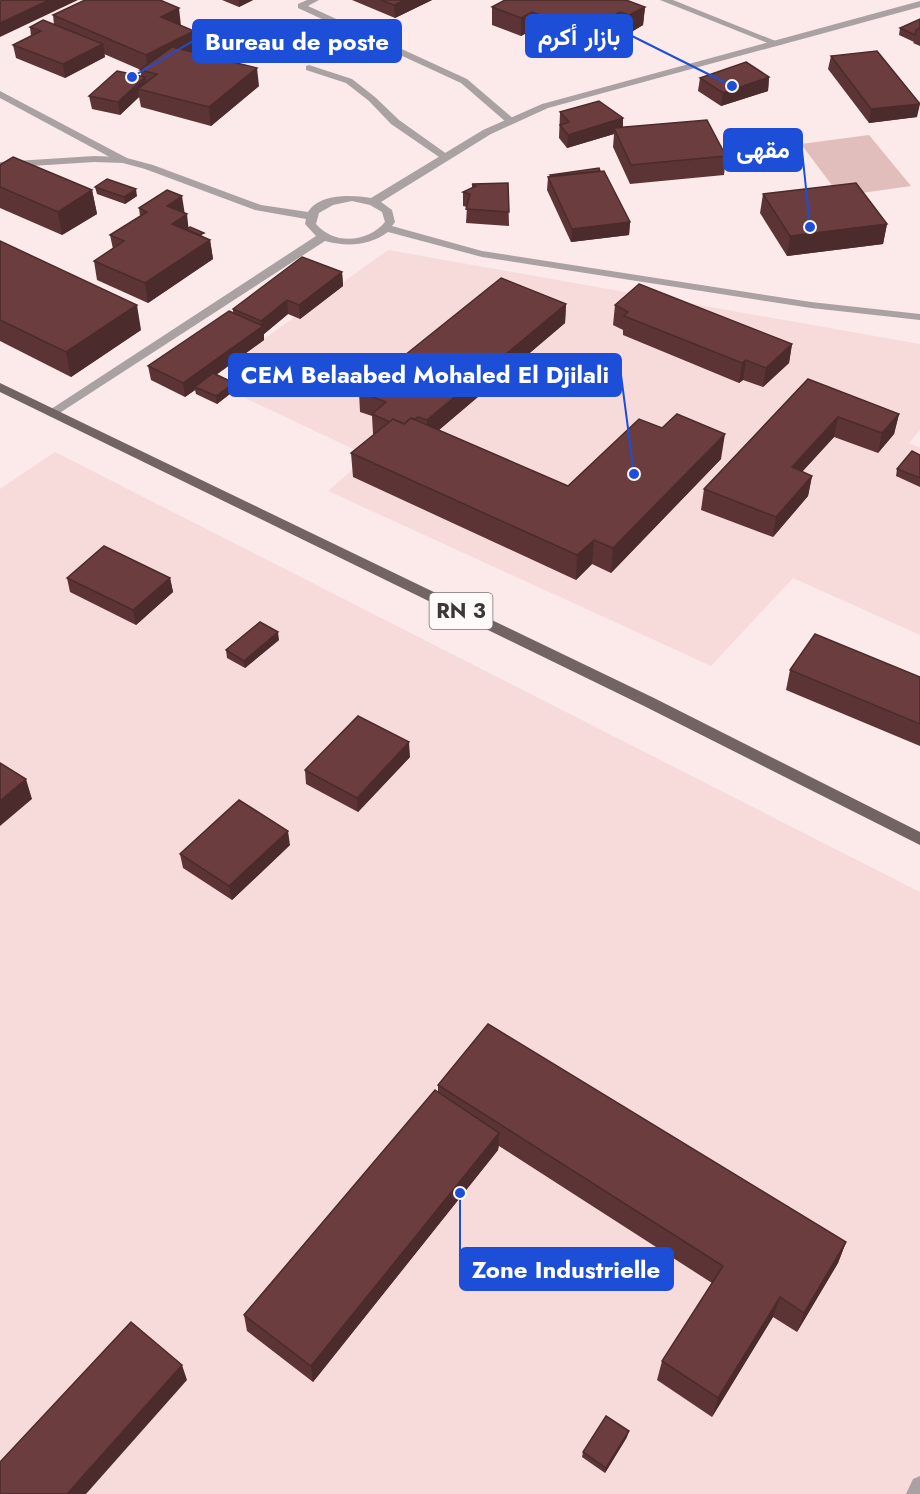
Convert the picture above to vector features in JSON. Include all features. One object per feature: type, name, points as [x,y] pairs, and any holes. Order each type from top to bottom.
[{"type":"main road","name":"RN 3","points":[[0,387],[649,702],[920,839]]},
{"type":"street","points":[[314,0],[301,6],[464,81],[510,120]]},
{"type":"street","points":[[665,0],[778,44]]},
{"type":"street","points":[[373,202],[510,120],[571,98],[920,4]]},
{"type":"street","points":[[309,68],[349,81],[372,99],[395,122],[446,157]]},
{"type":"street","points":[[0,94],[123,160]]},
{"type":"street","points":[[0,165],[94,159],[123,160],[149,167],[259,208],[310,216]]},
{"type":"street","points":[[352,198],[373,202],[387,210],[390,222],[386,228],[373,237],[342,241],[323,237],[314,231],[310,224],[310,216],[314,211],[330,202],[352,198]]},
{"type":"street","points":[[386,228],[450,248],[482,254],[811,305],[920,316]]},
{"type":"street","points":[[51,412],[323,237]]},
{"type":"street","points":[[916,1494],[920,1486]]},
{"type":"shaded area","points":[[869,135],[911,186],[840,196],[801,144]]},
{"type":"shaded area","points":[[388,250],[920,344],[920,430],[909,443],[920,448],[920,635],[793,578],[711,666],[328,491],[368,456],[228,390],[245,376],[226,366]]},
{"type":"shaded area","points":[[55,452],[920,892],[920,1494],[0,1494],[0,489]]},
{"type":"building","points":[[49,0],[0,23],[0,1]]},
{"type":"building","points":[[85,0],[160,0],[179,8],[161,17],[194,31],[146,55],[53,15]]},
{"type":"building","points":[[381,0],[405,0],[394,5]]},
{"type":"building","points":[[505,0],[626,0],[645,7],[629,15],[620,12],[586,32],[532,12],[521,18],[492,7]]},
{"type":"building","points":[[920,19],[920,28],[916,30],[915,35],[900,28]]},
{"type":"building","points":[[43,20],[103,44],[63,64],[13,45],[41,31],[30,27]]},
{"type":"building","points":[[172,47],[257,68],[209,107],[138,89],[157,74],[140,70]]},
{"type":"building","points":[[877,51],[920,104],[871,109],[831,56]]},
{"type":"building","points":[[746,62],[769,77],[723,93],[700,78]]},
{"type":"building","points":[[117,71],[145,77],[118,102],[89,96]]},
{"type":"building","points":[[599,101],[623,118],[568,135],[560,125],[569,122],[560,112]]},
{"type":"building","points":[[707,120],[726,156],[631,165],[614,128]]},
{"type":"building","points":[[13,157],[92,190],[58,212],[0,187],[0,165]]},
{"type":"building","points":[[599,168],[600,171],[550,175]]},
{"type":"building","points":[[604,171],[630,222],[572,229],[548,177]]},
{"type":"building","points":[[107,179],[136,189],[124,197],[95,187]]},
{"type":"building","points":[[508,183],[509,212],[466,209],[470,194],[463,192],[476,186],[472,184]]},
{"type":"building","points":[[856,183],[887,224],[790,236],[763,194]]},
{"type":"building","points":[[167,190],[182,196],[167,206],[187,214],[172,224],[210,240],[145,283],[94,261],[124,241],[110,235],[147,212],[139,208]]},
{"type":"building","points":[[190,227],[204,233],[200,235],[186,229]]},
{"type":"building","points":[[0,241],[137,305],[66,352],[0,320]]},
{"type":"building","points":[[302,257],[342,272],[299,305],[287,300],[261,321],[233,309]]},
{"type":"building","points":[[501,278],[566,304],[427,420],[418,417],[411,418],[404,424],[393,419],[390,422],[372,414],[386,402],[359,392]]},
{"type":"building","points":[[639,284],[792,344],[766,368],[746,360],[742,363],[624,316],[628,312],[615,305]]},
{"type":"building","points":[[229,311],[263,326],[183,383],[148,366]]},
{"type":"building","points":[[213,373],[234,383],[216,396],[195,387]]},
{"type":"building","points":[[808,379],[899,414],[882,433],[838,417],[792,467],[812,476],[776,517],[704,489]]},
{"type":"building","points":[[677,414],[725,434],[613,548],[594,540],[577,555],[351,453],[393,419],[404,424],[411,418],[568,486],[639,419],[662,428]]},
{"type":"building","points":[[912,451],[920,455],[920,478],[897,469]]},
{"type":"building","points":[[104,546],[170,578],[133,610],[67,578]]},
{"type":"building","points":[[260,622],[278,632],[244,661],[226,650]]},
{"type":"building","points":[[815,634],[920,677],[920,724],[790,670]]},
{"type":"building","points":[[358,716],[409,742],[357,798],[305,770]]},
{"type":"building","points":[[0,763],[26,779],[0,801]]},
{"type":"building","points":[[239,800],[288,831],[229,886],[180,854]]},
{"type":"building","points":[[488,1024],[846,1242],[804,1313],[780,1297],[718,1398],[662,1361],[723,1266],[438,1085]]},
{"type":"building","points":[[435,1090],[499,1133],[311,1366],[244,1315]]},
{"type":"building","points":[[131,1322],[182,1365],[67,1494],[0,1494],[0,1462]]},
{"type":"building","points":[[606,1416],[629,1431],[606,1468],[583,1452]]},
{"type":"place","name":"Bureau de poste","points":[[132,77]]},
{"type":"place","name":"بازار أكرم","points":[[732,86]]},
{"type":"place","name":"مقهى","points":[[810,227]]},
{"type":"place","name":"CEM Belaabed Mohaled El Djilali","points":[[634,474]]},
{"type":"place","name":"Zone Industrielle","points":[[460,1193]]}]
